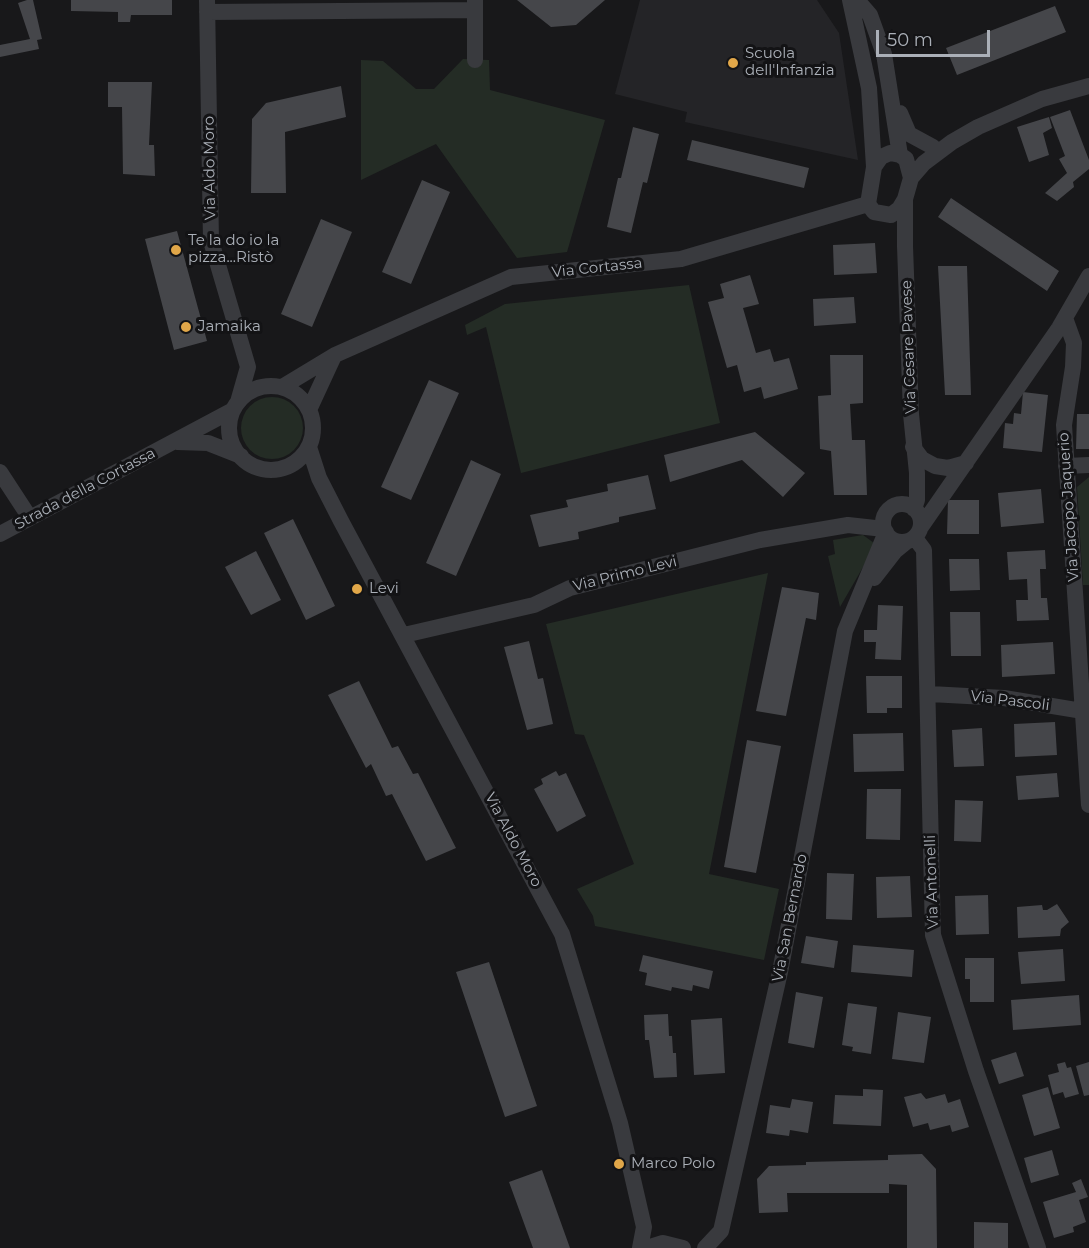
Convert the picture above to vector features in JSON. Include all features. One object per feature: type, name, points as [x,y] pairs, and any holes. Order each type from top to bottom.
[{"type":"street","points":[[850,0],[869,88],[874,167],[871,208],[904,246]]},
{"type":"street","name":"Via Cesare Pavese","points":[[857,0],[870,15],[884,54],[903,157],[910,178],[905,199],[904,246],[917,500],[909,520]]},
{"type":"street","points":[[207,6],[475,5],[475,60]]},
{"type":"street","name":"Via Aldo Moro","points":[[207,6],[211,241],[248,367]]},
{"type":"street","points":[[889,84],[909,134],[933,147]]},
{"type":"street","points":[[874,167],[881,157],[890,153],[903,157],[952,142],[1042,99],[1089,86]]},
{"type":"street","points":[[910,178],[924,163],[952,142]]},
{"type":"street","points":[[871,208],[891,215],[899,209],[905,199]]},
{"type":"street","name":"Via Cortassa","points":[[277,386],[334,356],[511,277],[681,260],[871,208]]},
{"type":"street","points":[[885,530],[892,539],[909,520],[943,498],[955,477],[1065,318],[1089,276]]},
{"type":"street","name":"Via Jacopo Jaquerio","points":[[1065,318],[1074,343],[1073,367],[1064,425],[1086,712],[1089,805]]},
{"type":"street","points":[[309,410],[334,356]]},
{"type":"street","points":[[170,443],[191,441],[208,443],[241,456],[252,465],[266,469],[280,469],[293,463],[309,447],[313,433],[309,410],[303,399],[277,386],[248,367],[230,435],[241,456]]},
{"type":"street","points":[[236,406],[254,390],[277,386]]},
{"type":"street","name":"Strada della Cortassa","points":[[0,534],[236,406]]},
{"type":"street","name":"Via Aldo Moro","points":[[309,447],[319,478],[562,934],[620,1123],[644,1227],[640,1248]]},
{"type":"street","points":[[913,447],[922,459],[935,466],[948,468],[966,463]]},
{"type":"street","points":[[293,463],[319,478]]},
{"type":"street","points":[[1066,466],[1089,465]]},
{"type":"street","points":[[0,472],[30,518]]},
{"type":"street","name":"Via San Bernardo","points":[[705,1248],[721,1231],[780,972],[845,631],[866,584],[867,573],[884,542],[885,517],[909,520],[895,550],[877,576],[866,584]]},
{"type":"street","name":"Via Primo Levi","points":[[848,525],[857,519],[909,520]]},
{"type":"street","name":"Via Antonelli","points":[[909,520],[924,550],[930,694],[933,935],[976,1071],[1038,1248]]},
{"type":"street","name":"Via Primo Levi","points":[[404,635],[534,605],[581,585],[760,540],[848,525],[885,530]]},
{"type":"street","name":"Via Pascoli","points":[[930,694],[1004,698],[1086,712]]},
{"type":"street","points":[[644,1227],[655,1246],[683,1248]]},
{"type":"shaded area","name":"Scuola dell'Infanzia","points":[[640,0],[817,0],[839,33],[858,160],[685,122],[687,112],[615,94]]},
{"type":"shaded area","points":[[463,59],[489,60],[490,90],[605,120],[567,252],[517,258],[436,144],[361,180],[361,60],[383,61],[416,89],[434,89]]},
{"type":"shaded area","points":[[689,285],[720,423],[521,473],[486,327],[467,335],[465,325],[505,304]]},
{"type":"shaded area","points":[[266,397],[278,397],[294,406],[301,416],[303,428],[301,440],[294,450],[278,459],[266,459],[255,454],[246,445],[241,434],[241,422],[246,411],[255,402]]},
{"type":"shaded area","points":[[1089,477],[1089,585],[1083,585],[1077,487]]},
{"type":"shaded area","points":[[863,535],[874,543],[874,548],[840,607],[828,556],[835,554],[833,540]]},
{"type":"shaded area","points":[[768,573],[709,874],[779,889],[764,960],[595,926],[593,916],[577,889],[634,864],[584,735],[575,734],[546,624]]},
{"type":"building","points":[[33,0],[42,39],[37,40],[39,49],[0,57],[0,45],[30,39],[18,3]]},
{"type":"building","points":[[71,0],[172,0],[172,15],[131,15],[130,22],[118,22],[118,12],[71,11]]},
{"type":"building","points":[[517,0],[605,0],[576,25],[551,27]]},
{"type":"building","points":[[1055,6],[1066,32],[957,75],[946,48]]},
{"type":"building","points":[[108,82],[152,82],[149,145],[154,145],[155,176],[123,174],[122,107],[108,107]]},
{"type":"building","points":[[341,86],[346,117],[285,132],[286,193],[251,193],[252,119],[266,103]]},
{"type":"building","points":[[1070,110],[1089,160],[1089,169],[1073,182],[1074,187],[1057,201],[1045,193],[1067,173],[1059,159],[1065,156],[1050,117]]},
{"type":"building","points":[[1049,117],[1052,128],[1043,133],[1049,155],[1029,162],[1017,127]]},
{"type":"building","points":[[633,127],[659,134],[647,183],[643,182],[631,233],[607,227]]},
{"type":"building","points":[[692,140],[809,168],[804,188],[687,160]]},
{"type":"building","points":[[422,180],[450,192],[411,284],[382,272]]},
{"type":"building","points":[[951,198],[1059,271],[1047,291],[938,217]]},
{"type":"building","points":[[321,219],[352,232],[312,327],[281,314]]},
{"type":"building","points":[[177,231],[207,341],[174,350],[145,239]]},
{"type":"building","points":[[875,243],[877,273],[834,275],[833,245]]},
{"type":"building","points":[[938,266],[967,266],[971,395],[945,395]]},
{"type":"building","points":[[750,275],[759,304],[743,308],[756,353],[770,349],[774,362],[789,358],[798,389],[764,399],[761,387],[744,392],[737,365],[727,368],[708,302],[724,298],[720,284]]},
{"type":"building","points":[[854,297],[856,323],[814,326],[813,299]]},
{"type":"building","points":[[830,355],[863,355],[863,403],[850,404],[852,440],[865,440],[867,495],[834,495],[831,451],[820,449],[818,396],[831,395]]},
{"type":"building","points":[[429,380],[459,393],[411,500],[381,487]]},
{"type":"building","points":[[1023,392],[1048,395],[1042,452],[1003,448],[1005,423],[1013,424],[1014,413],[1021,414]]},
{"type":"building","points":[[1077,414],[1089,414],[1089,449],[1076,449]]},
{"type":"building","points":[[755,432],[805,473],[783,497],[742,460],[670,482],[664,455]]},
{"type":"building","points":[[471,460],[501,474],[456,576],[426,563]]},
{"type":"building","points":[[648,475],[656,509],[619,517],[619,522],[578,532],[579,539],[539,547],[530,515],[568,507],[566,500],[608,491],[607,484]]},
{"type":"building","points":[[1041,489],[1044,523],[1001,527],[998,493]]},
{"type":"building","points":[[948,500],[979,500],[979,534],[947,534]]},
{"type":"building","points":[[293,519],[335,606],[306,620],[264,533]]},
{"type":"building","points":[[1045,550],[1046,569],[1040,569],[1041,598],[1047,598],[1049,620],[1017,621],[1016,600],[1028,600],[1027,579],[1009,580],[1007,552]]},
{"type":"building","points":[[256,551],[281,600],[251,615],[225,567]]},
{"type":"building","points":[[949,559],[979,559],[980,590],[950,591]]},
{"type":"building","points":[[782,587],[819,593],[816,620],[806,618],[786,716],[756,711]]},
{"type":"building","points":[[878,605],[903,606],[901,660],[875,659],[876,642],[864,642],[864,630],[877,630]]},
{"type":"building","points":[[950,612],[980,612],[981,656],[951,656]]},
{"type":"building","points":[[529,641],[538,679],[543,678],[553,724],[527,730],[504,647]]},
{"type":"building","points":[[1053,642],[1055,674],[1002,677],[1001,645]]},
{"type":"building","points":[[866,676],[902,676],[902,708],[887,708],[887,713],[867,713]]},
{"type":"building","points":[[359,681],[392,748],[398,746],[413,774],[418,773],[456,848],[426,861],[392,794],[386,796],[371,764],[366,768],[328,695]]},
{"type":"building","points":[[1055,722],[1057,755],[1015,757],[1014,724]]},
{"type":"building","points":[[982,728],[984,766],[954,767],[952,730]]},
{"type":"building","points":[[903,733],[904,771],[854,772],[853,734]]},
{"type":"building","points":[[747,740],[781,746],[756,873],[724,867]]},
{"type":"building","points":[[556,771],[559,776],[566,773],[586,816],[557,832],[534,789],[543,784],[541,779]]},
{"type":"building","points":[[1057,773],[1059,797],[1018,800],[1016,776]]},
{"type":"building","points":[[867,789],[901,789],[900,840],[866,839]]},
{"type":"building","points":[[955,800],[983,801],[981,842],[954,841]]},
{"type":"building","points":[[827,873],[854,874],[852,920],[826,919]]},
{"type":"building","points":[[910,876],[912,917],[877,918],[876,877]]},
{"type":"building","points":[[988,895],[989,934],[956,935],[955,896]]},
{"type":"building","points":[[1057,904],[1069,922],[1061,929],[1060,936],[1018,938],[1017,907],[1042,905],[1043,910],[1047,910]]},
{"type":"building","points":[[806,936],[838,941],[834,968],[801,963]]},
{"type":"building","points":[[853,945],[914,950],[912,977],[851,972]]},
{"type":"building","points":[[1063,949],[1065,981],[1021,984],[1018,952]]},
{"type":"building","points":[[643,955],[713,971],[709,989],[693,985],[692,991],[672,987],[671,991],[645,985],[647,973],[639,971]]},
{"type":"building","points":[[965,958],[994,958],[994,1002],[970,1002],[970,979],[965,979]]},
{"type":"building","points":[[489,962],[537,1106],[505,1117],[456,972]]},
{"type":"building","points":[[796,992],[823,997],[814,1048],[788,1043]]},
{"type":"building","points":[[1079,995],[1081,1025],[1013,1030],[1011,1000]]},
{"type":"building","points":[[848,1003],[877,1007],[871,1054],[852,1051],[853,1047],[842,1045]]},
{"type":"building","points":[[898,1012],[931,1017],[924,1063],[892,1059]]},
{"type":"building","points":[[668,1014],[669,1036],[672,1036],[673,1053],[676,1053],[677,1077],[654,1078],[649,1040],[645,1040],[644,1015]]},
{"type":"building","points":[[722,1018],[725,1073],[694,1075],[691,1020]]},
{"type":"building","points":[[1016,1052],[1024,1076],[999,1084],[991,1060]]},
{"type":"building","points":[[1065,1062],[1067,1068],[1071,1067],[1079,1094],[1065,1098],[1063,1092],[1053,1095],[1048,1075],[1059,1072],[1057,1064]]},
{"type":"building","points":[[1089,1062],[1089,1095],[1084,1096],[1076,1066]]},
{"type":"building","points":[[1048,1087],[1060,1128],[1034,1136],[1022,1095]]},
{"type":"building","points":[[863,1089],[883,1090],[881,1126],[833,1124],[835,1095],[863,1096]]},
{"type":"building","points":[[921,1093],[926,1099],[945,1094],[948,1103],[960,1099],[969,1127],[952,1132],[950,1125],[930,1130],[928,1123],[913,1127],[904,1097]]},
{"type":"building","points":[[792,1099],[813,1102],[808,1133],[790,1130],[789,1136],[766,1133],[770,1105],[790,1108]]},
{"type":"building","points":[[1052,1150],[1059,1175],[1031,1183],[1024,1158]]},
{"type":"building","points":[[922,1154],[936,1169],[937,1248],[907,1248],[907,1185],[889,1184],[889,1193],[787,1193],[788,1212],[759,1213],[757,1179],[769,1166],[806,1165],[806,1162],[888,1160],[888,1155]]},
{"type":"building","points":[[542,1170],[570,1248],[533,1248],[509,1182]]},
{"type":"building","points":[[1081,1179],[1088,1197],[1079,1200],[1086,1222],[1073,1227],[1074,1232],[1054,1238],[1043,1202],[1076,1192],[1072,1183]]},
{"type":"building","points":[[974,1222],[1008,1223],[1008,1248],[974,1248]]},
{"type":"place","name":"Scuola dell'Infanzia","points":[[733,63]]},
{"type":"place","name":"Te la do io la pizza...Ristò","points":[[176,250]]},
{"type":"place","name":"Jamaika","points":[[186,327]]},
{"type":"place","name":"Levi","points":[[357,589]]},
{"type":"place","name":"Marco Polo","points":[[619,1164]]}]
